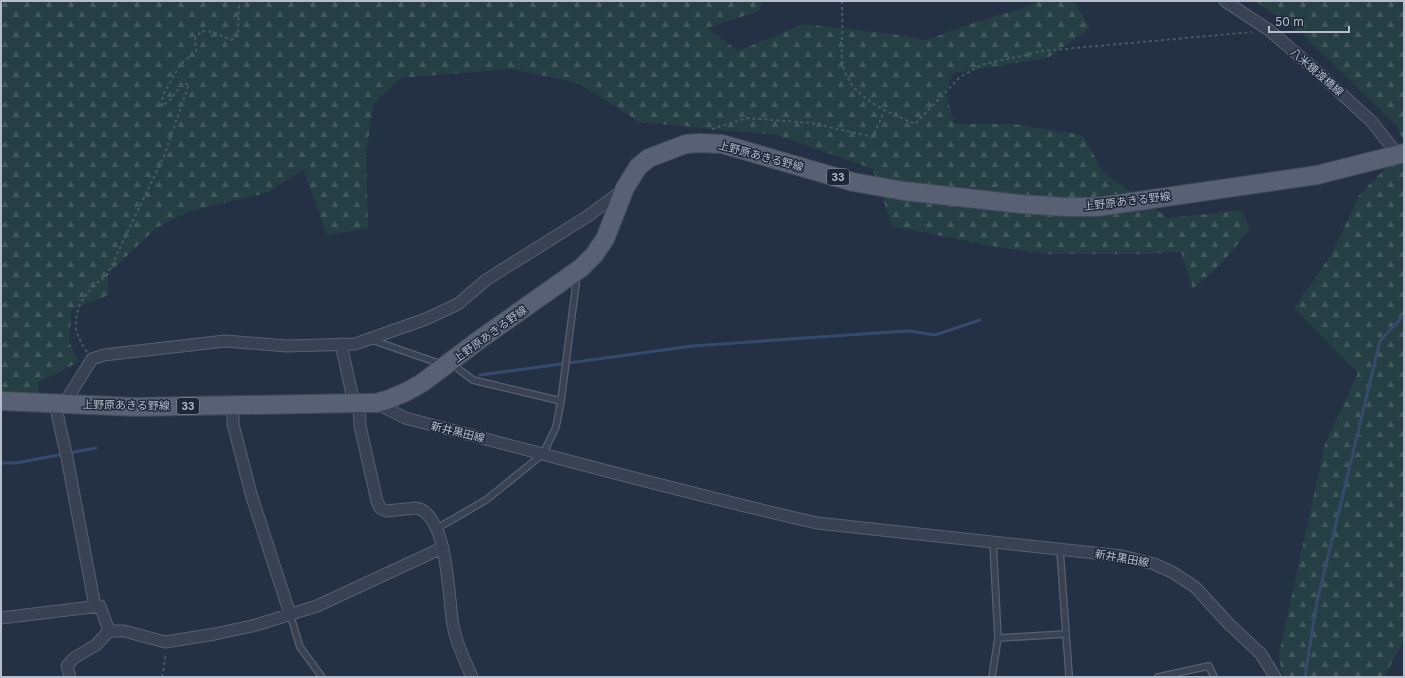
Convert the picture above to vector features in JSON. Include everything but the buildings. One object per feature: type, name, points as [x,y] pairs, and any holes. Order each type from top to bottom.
[{"type":"main road","name":"上野原あきる野線","points":[[1,401],[136,406],[363,403],[406,392],[422,383],[479,340],[578,270],[594,255],[605,239],[625,188],[638,167],[649,158],[686,144],[722,144],[853,182],[904,191],[1020,204],[1066,207],[1097,207],[1318,175],[1401,154]]},
{"type":"street","name":"八米鏡渡橋線","points":[[1225,1],[1270,30],[1372,122],[1401,154]]},
{"type":"street","points":[[95,606],[65,454],[59,404],[92,359],[104,355],[225,341],[287,346],[355,344],[368,338],[426,319],[458,304],[486,280],[588,216],[625,188]]},
{"type":"street","points":[[341,344],[363,403],[360,426],[377,501],[380,508],[386,511],[416,508],[421,509],[429,516],[436,528],[448,571],[453,626],[461,651],[472,677]]},
{"type":"street","name":"新井黒田線","points":[[363,403],[405,418],[658,484],[818,523],[1122,556],[1143,560],[1180,576],[1195,587],[1229,624],[1262,654],[1275,677]]},
{"type":"street","points":[[233,405],[233,424],[251,494],[290,614]]},
{"type":"street","points":[[109,630],[124,631],[168,642],[256,625],[317,606],[442,548]]},
{"type":"street","points":[[1,618],[100,606],[109,630]]},
{"type":"street","points":[[70,677],[67,666],[74,658],[96,645],[109,630]]},
{"type":"lane","points":[[436,528],[486,500],[543,454],[556,427],[562,401],[578,270]]},
{"type":"lane","points":[[368,338],[448,364],[473,380],[562,401]]},
{"type":"lane","points":[[992,677],[998,638],[994,542]]},
{"type":"lane","points":[[1060,550],[1069,675]]},
{"type":"lane","points":[[290,614],[300,647],[322,677]]},
{"type":"lane","points":[[998,638],[1066,634]]},
{"type":"lane","points":[[1158,677],[1209,666],[1214,677]]},
{"type":"path","points":[[92,359],[79,340],[75,327],[77,310],[82,299],[95,284],[107,275],[164,156],[189,84],[183,84],[169,101],[162,106],[163,95],[180,66],[196,51],[195,39],[201,31],[213,32],[231,40],[238,36],[239,1]]},
{"type":"path","points":[[842,1],[841,53],[843,67],[852,83],[862,95],[884,111],[915,124],[959,78],[981,65],[1042,51],[1270,30]]},
{"type":"path","points":[[710,130],[747,118],[811,123],[873,137],[884,111]]},
{"type":"path","points":[[162,677],[168,642]]},
{"type":"green space","points":[[1,1],[763,1],[759,11],[707,28],[738,51],[804,24],[892,34],[927,40],[1040,1],[1074,1],[1090,28],[1048,58],[953,73],[946,91],[954,124],[1014,124],[1083,135],[1103,172],[1168,218],[1242,210],[1250,229],[1225,260],[1193,289],[1181,252],[1151,254],[1045,254],[991,246],[892,226],[873,169],[777,135],[638,122],[578,83],[511,69],[401,78],[374,103],[366,153],[368,228],[327,235],[303,169],[267,193],[190,211],[156,228],[107,275],[109,295],[72,309],[69,342],[79,362],[39,382],[37,403],[1,401]]},
{"type":"green space","points":[[1255,1],[1404,1],[1404,143],[1397,126],[1302,34]]},
{"type":"green space","points":[[1404,159],[1404,640],[1384,677],[1282,677],[1279,654],[1325,444],[1358,373],[1294,308],[1331,255],[1360,194],[1389,165]]},
{"type":"waterway","points":[[1305,677],[1317,602],[1380,341],[1404,315]]},
{"type":"waterway","points":[[480,375],[693,346],[910,331],[935,335],[980,320]]},
{"type":"waterway","points":[[1,463],[16,463],[96,448]]}]
